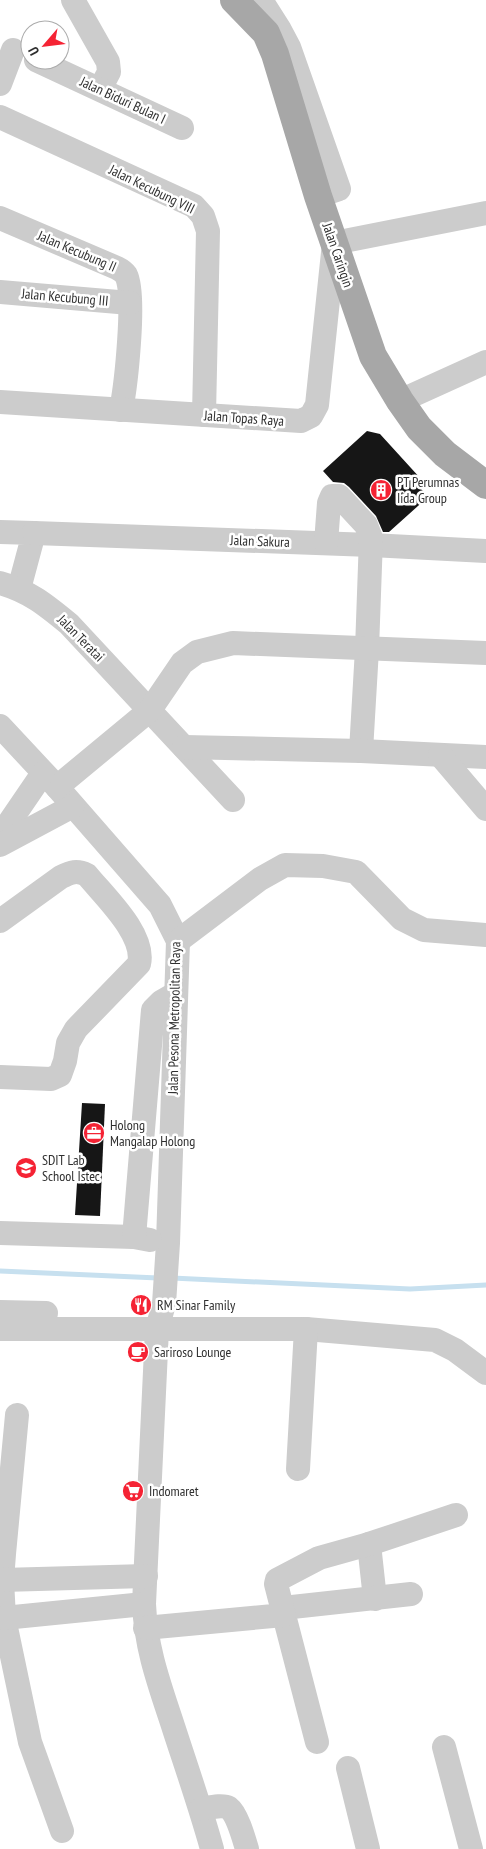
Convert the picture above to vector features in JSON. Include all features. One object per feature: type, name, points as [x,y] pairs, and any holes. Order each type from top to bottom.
[{"type":"main road","name":"Jalan Caringin","points":[[234,0],[266,33],[275,54],[318,196],[373,356],[419,428],[445,454],[486,485]]},
{"type":"street","points":[[73,0],[108,62],[109,72],[100,89]]},
{"type":"street","points":[[261,0],[289,47],[339,189],[318,196]]},
{"type":"street","points":[[0,84],[14,50]]},
{"type":"street","name":"Jalan Biduri Bulan I","points":[[58,70],[182,128]]},
{"type":"street","name":"Jalan Kecubung VIII","points":[[0,117],[194,206],[203,216],[208,231],[204,415]]},
{"type":"street","points":[[334,244],[486,212]]},
{"type":"street","name":"Jalan Kecubung II","points":[[0,218],[122,270],[127,276],[130,303]]},
{"type":"street","name":"Jalan Topas Raya","points":[[0,402],[301,422],[311,416],[317,405],[334,244]]},
{"type":"street","name":"Jalan Kecubung III","points":[[0,292],[130,303]]},
{"type":"street","points":[[121,410],[130,326],[130,303]]},
{"type":"street","points":[[400,401],[486,362]]},
{"type":"street","points":[[326,543],[329,503],[332,496],[339,496],[366,525],[371,538],[368,649],[361,751]]},
{"type":"street","name":"Jalan Sakura","points":[[0,532],[326,543],[486,551]]},
{"type":"street","points":[[9,586],[34,533]]},
{"type":"street","name":"Jalan Teratai","points":[[9,586],[47,606],[69,624],[233,800]]},
{"type":"street","points":[[0,836],[50,780],[150,710],[182,663],[197,652],[233,643],[486,653]]},
{"type":"street","name":"Jalan Pesona Metropolitan Raya","points":[[0,726],[160,905],[178,941],[168,1249],[160,1317],[144,1604],[145,1628],[152,1664],[201,1809],[212,1849]]},
{"type":"street","points":[[184,747],[361,751],[486,757]]},
{"type":"street","points":[[440,756],[486,809]]},
{"type":"street","points":[[0,845],[73,806]]},
{"type":"street","points":[[178,941],[260,879],[285,866],[323,866],[356,872],[402,919],[424,930],[486,935]]},
{"type":"street","points":[[0,920],[70,872],[80,871],[87,875],[128,924],[141,956],[139,964],[76,1029],[68,1043],[66,1061],[60,1075],[51,1080],[0,1077]]},
{"type":"street","points":[[134,1237],[154,1010],[161,1002],[175,994]]},
{"type":"street","points":[[0,1232],[134,1237],[168,1249]]},
{"type":"street","points":[[0,1312],[160,1317],[435,1340],[455,1350],[486,1374]]},
{"type":"street","points":[[0,1329],[160,1317]]},
{"type":"street","points":[[298,1469],[306,1329]]},
{"type":"street","points":[[17,1415],[2,1554],[4,1618],[30,1742],[62,1831]]},
{"type":"street","points":[[317,1742],[276,1584],[277,1580],[319,1558],[369,1544],[456,1515]]},
{"type":"street","points":[[369,1544],[375,1599]]},
{"type":"street","points":[[2,1580],[146,1576]]},
{"type":"street","points":[[145,1628],[411,1594]]},
{"type":"street","points":[[4,1618],[144,1604]]},
{"type":"street","points":[[444,1747],[470,1849]]},
{"type":"street","points":[[348,1768],[368,1849]]},
{"type":"street","points":[[201,1809],[222,1806],[229,1808],[236,1816],[247,1849]]},
{"type":"building","name":"PT Perumnas Iida Group","points":[[367,431],[380,434],[421,479],[416,483],[428,497],[389,532],[383,532],[376,516],[349,487],[344,483],[333,482],[323,471]]},
{"type":"building","points":[[82,1103],[105,1104],[100,1216],[75,1215]]},
{"type":"waterway","points":[[0,1271],[158,1278]]},
{"type":"waterway","points":[[172,1278],[410,1289],[486,1285]]},
{"type":"place","name":"PT Perumnas Iida Group","points":[[381,490]]},
{"type":"place","name":"Holong Mangalap Holong","points":[[94,1133]]},
{"type":"place","name":"SDIT Lab School Istec","points":[[26,1168]]},
{"type":"place","name":"RM Sinar Family","points":[[141,1305]]},
{"type":"place","name":"Sariroso Lounge","points":[[138,1352]]},
{"type":"place","name":"Indomaret","points":[[133,1491]]}]
